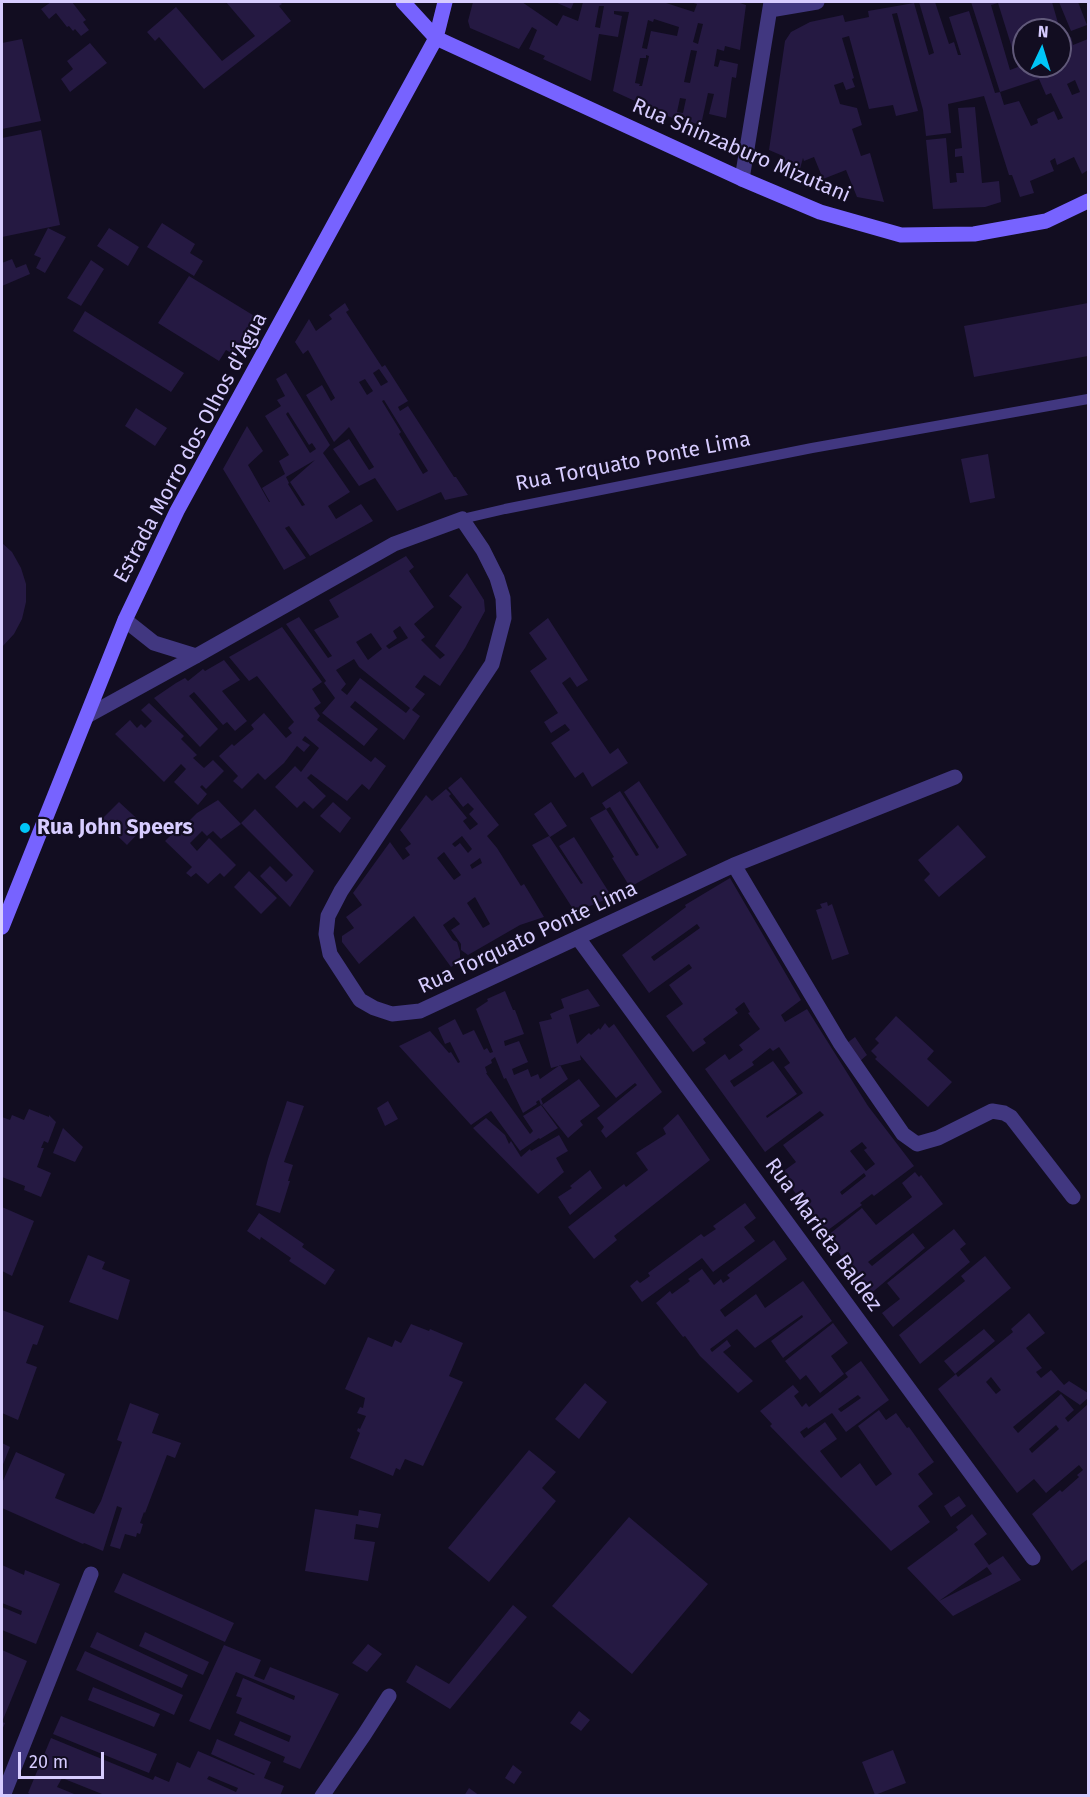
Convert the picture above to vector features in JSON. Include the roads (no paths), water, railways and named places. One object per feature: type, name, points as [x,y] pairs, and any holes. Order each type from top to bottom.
[{"type":"main road","name":"Rua Shinzaburo Mizutani","points":[[403,2],[436,38],[820,213],[901,235],[974,234],[1046,221],[1089,201]]},
{"type":"main road","name":"Estrada Morro dos Olhos d'Água","points":[[2,927],[125,620],[177,511],[436,38],[445,2]]},
{"type":"street","points":[[742,179],[771,5],[816,2]]},
{"type":"street","name":"Rua Torquato Ponte Lima","points":[[87,716],[196,657],[394,544],[462,519],[483,550],[497,578],[503,598],[504,618],[492,664],[341,891],[328,916],[326,934],[330,954],[360,1000],[392,1014],[420,1011],[734,865],[955,777]]},
{"type":"street","points":[[125,620],[154,643],[196,657]]},
{"type":"street","points":[[734,865],[840,1043],[903,1134],[917,1144],[938,1138],[992,1111],[1004,1113],[1011,1117],[1073,1197]]},
{"type":"street","name":"Rua Marieta Baldez","points":[[578,938],[1033,1558]]},
{"type":"street","points":[[3,1796],[91,1574]]},
{"type":"street","points":[[322,1796],[389,1696]]},
{"type":"lane","name":"Rua Torquato Ponte Lima","points":[[462,519],[812,448],[1089,399]]},
{"type":"place","name":"Rua John Speers","points":[[25,828]]}]
